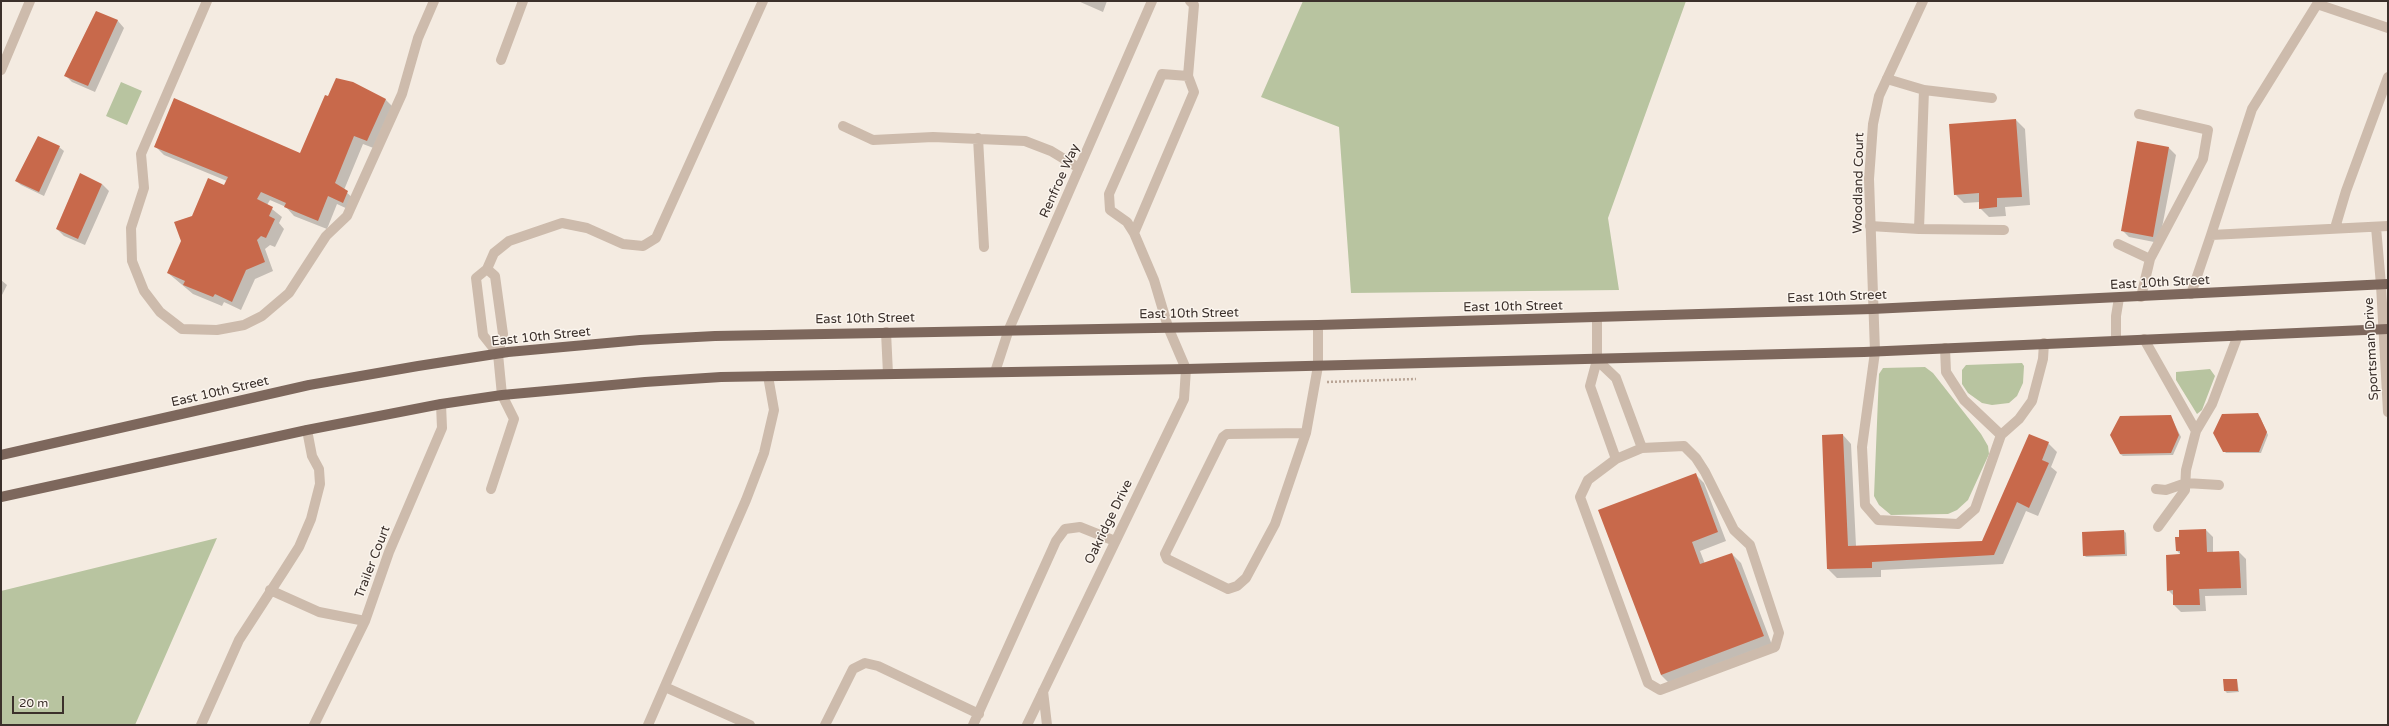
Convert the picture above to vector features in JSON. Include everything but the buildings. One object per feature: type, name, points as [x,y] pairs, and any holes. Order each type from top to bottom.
[{"type":"main road","name":"East 10th Street","points":[[1,454],[309,385],[438,362],[498,354],[625,341],[714,336],[1009,329],[1318,325],[1597,318],[1872,309],[2384,284]]},
{"type":"main road","points":[[1,497],[307,430],[441,404],[502,395],[645,382],[768,376],[1186,369],[1875,352],[2044,343],[2386,330]]},
{"type":"street","points":[[1,70],[30,1]]},
{"type":"street","points":[[207,1],[141,154],[144,188],[133,218],[130,242],[132,261],[144,292],[170,322],[182,329],[194,330],[232,328],[262,316],[290,293],[326,236],[347,216],[402,94],[418,38],[434,1]]},
{"type":"street","points":[[501,60],[523,1]]},
{"type":"street","points":[[498,354],[483,335],[476,278],[487,269],[494,253],[510,241],[562,223],[587,228],[623,244],[643,246],[656,238],[763,1]]},
{"type":"street","name":"Renfroe Way","points":[[994,372],[1009,329],[1152,1]]},
{"type":"street","points":[[1134,233],[1194,92],[1188,76],[1194,5],[1190,1]]},
{"type":"street","name":"Woodland Court","points":[[1923,1],[1879,96],[1872,124],[1869,179],[1872,309],[1875,352],[1862,447],[1865,505],[1878,520],[1958,524],[1975,509],[2001,435]]},
{"type":"street","points":[[2191,294],[2252,109],[2318,3],[2388,28]]},
{"type":"street","name":"Oakridge Drive","points":[[1027,725],[1184,399],[1186,369],[1168,327],[1154,280],[1134,233],[1127,222],[1110,210],[1109,194],[1162,74],[1188,76]]},
{"type":"street","points":[[2335,228],[2346,191],[2388,77]]},
{"type":"street","points":[[1887,79],[1924,90],[1992,98]]},
{"type":"street","points":[[1919,229],[1924,90]]},
{"type":"street","points":[[2139,114],[2208,130],[2203,158],[2150,259],[2141,297]]},
{"type":"street","points":[[843,126],[874,140],[933,137],[1025,141],[1051,151],[1079,168]]},
{"type":"street","points":[[978,138],[984,247]]},
{"type":"street","points":[[1870,226],[1919,229],[2004,230]]},
{"type":"street","points":[[2211,234],[2388,226]]},
{"type":"street","name":"Sportsman Drive","points":[[2376,227],[2384,284],[2388,412]]},
{"type":"street","points":[[2118,244],[2150,259]]},
{"type":"street","points":[[487,269],[495,276],[503,334],[498,354],[502,395],[514,419],[491,489]]},
{"type":"street","points":[[2116,340],[2116,316],[2119,298]]},
{"type":"street","points":[[1597,318],[1597,360],[1590,386],[1616,458]]},
{"type":"street","points":[[1306,432],[1227,434],[1223,437],[1165,554],[1167,559],[1228,589],[1237,586],[1246,578],[1274,524],[1306,432],[1318,366],[1318,325]]},
{"type":"street","points":[[886,332],[888,374]]},
{"type":"street","points":[[2158,527],[2185,490],[2186,470],[2196,430],[2212,404],[2238,335]]},
{"type":"street","points":[[2144,339],[2196,430]]},
{"type":"street","points":[[1945,348],[1946,372],[1964,400],[2001,435],[2019,419],[2032,401],[2044,359],[2044,343]]},
{"type":"street","points":[[1597,360],[1616,378],[1642,448]]},
{"type":"street","points":[[648,725],[746,500],[764,453],[774,410],[768,376]]},
{"type":"street","name":"Trailer Court","points":[[314,725],[365,621],[389,552],[442,428],[441,404]]},
{"type":"street","points":[[201,725],[239,640],[299,547],[311,519],[320,484],[319,469],[312,456],[307,430]]},
{"type":"street","points":[[1684,446],[1696,458],[1734,530],[1750,544],[1779,633],[1775,647],[1660,690],[1648,683],[1580,497],[1588,480],[1616,458],[1642,448],[1684,446]]},
{"type":"street","points":[[2156,489],[2166,490],[2186,483],[2219,485]]},
{"type":"street","points":[[973,725],[1056,541],[1065,529],[1080,527],[1115,541]]},
{"type":"street","points":[[270,590],[319,612],[365,621]]},
{"type":"street","points":[[825,725],[853,669],[865,663],[878,666],[978,714]]},
{"type":"street","points":[[665,687],[750,725]]},
{"type":"street","points":[[1043,690],[1047,725]]},
{"type":"path","points":[[1322,388],[1325,382],[1424,378]]},
{"type":"green space","points":[[1303,1],[1686,1],[1608,218],[1619,290],[1351,293],[1339,127],[1261,97]]},
{"type":"green space","points":[[121,82],[142,91],[127,125],[106,116]]},
{"type":"green space","points":[[2022,363],[2024,366],[2023,383],[2017,396],[2009,403],[1992,405],[1982,403],[1968,393],[1962,384],[1962,370],[1966,365]]},
{"type":"green space","points":[[1925,367],[1933,373],[1981,434],[1988,446],[1989,454],[1968,500],[1957,510],[1948,514],[1891,515],[1879,505],[1874,496],[1879,374],[1883,368]]},
{"type":"green space","points":[[2210,369],[2215,376],[2202,410],[2197,414],[2176,380],[2176,372]]},
{"type":"green space","points":[[217,538],[135,725],[1,725],[1,591]]}]
